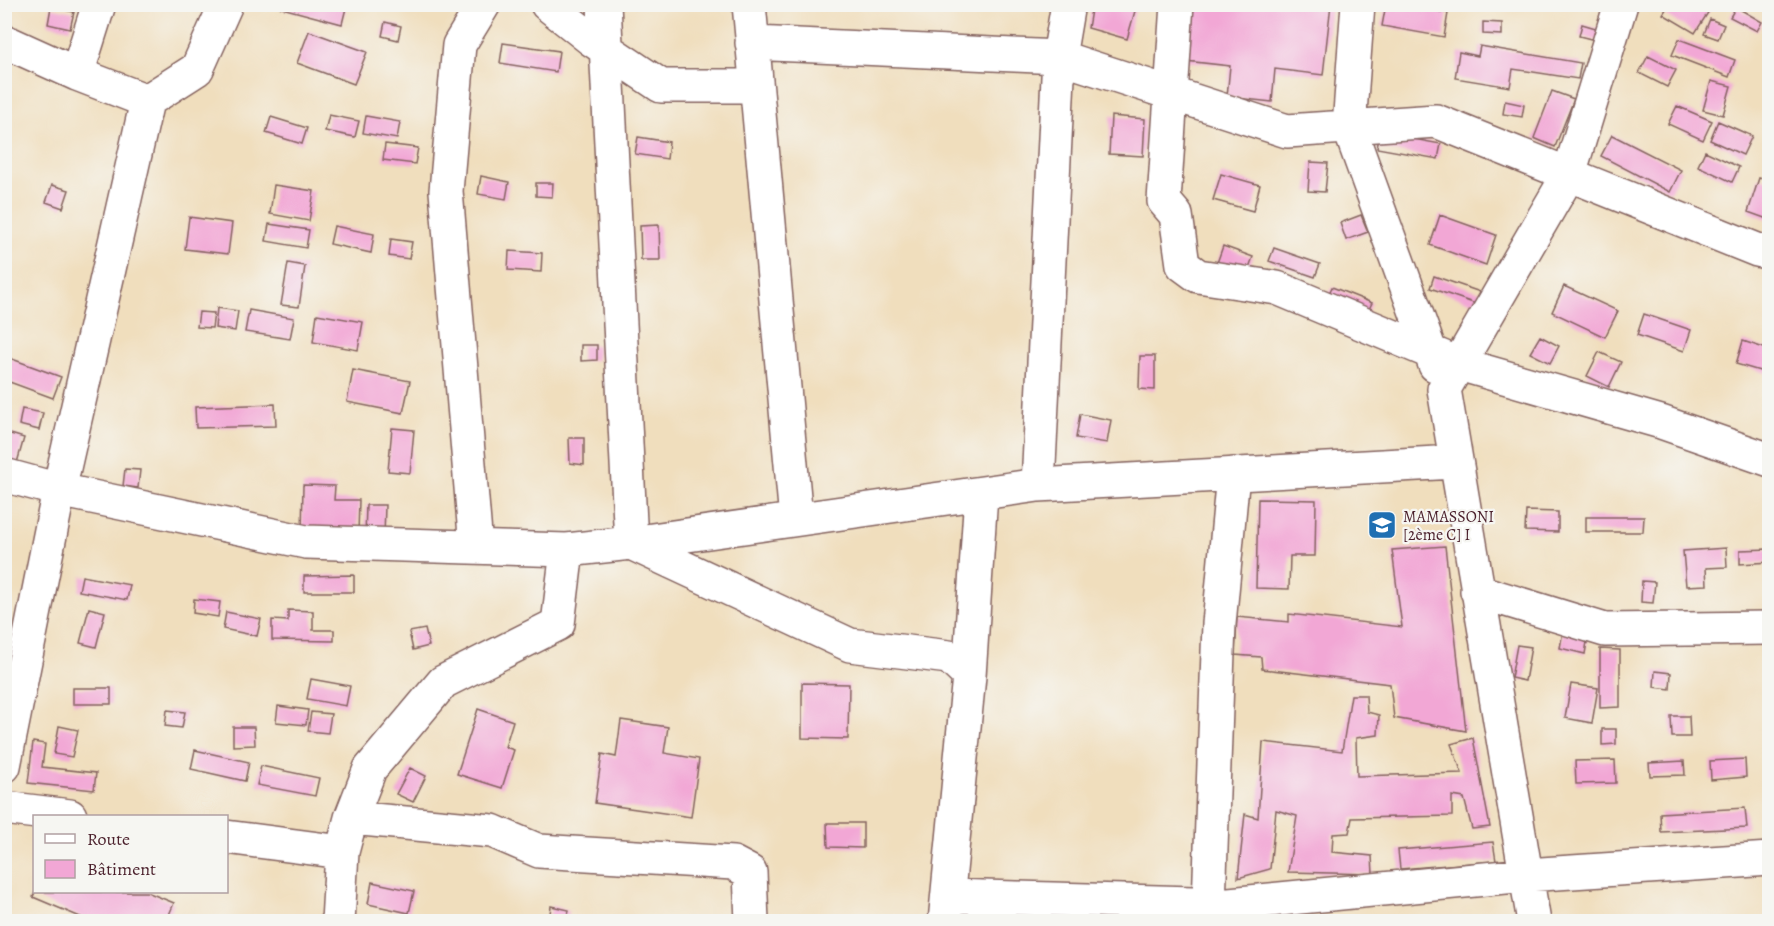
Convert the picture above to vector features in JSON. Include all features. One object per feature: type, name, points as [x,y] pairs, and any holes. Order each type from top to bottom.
[{"type":"street","points":[[77,74],[99,4]]},
{"type":"street","points":[[4,766],[59,490],[147,101],[197,69],[226,4]]},
{"type":"street","points":[[476,547],[446,191],[459,45],[484,4]]},
{"type":"street","points":[[547,4],[606,49],[661,86],[756,86]]},
{"type":"street","points":[[604,4],[631,543]]},
{"type":"street","points":[[748,4],[796,519]]},
{"type":"street","points":[[1038,486],[1059,57],[1068,4]]},
{"type":"street","points":[[1177,4],[1164,201],[1176,216],[1183,265],[1198,276],[1277,288],[1444,369],[1661,422],[1770,460]]},
{"type":"street","points":[[1358,4],[1349,126],[1444,369],[1455,462],[1534,921]]},
{"type":"street","points":[[1444,369],[1569,174],[1621,4]]},
{"type":"street","points":[[4,41],[77,74],[147,101]]},
{"type":"street","points":[[752,43],[1059,57],[1287,130],[1436,121],[1757,250],[1770,253]]},
{"type":"street","points":[[4,475],[59,490],[306,542],[567,550],[1038,486],[1455,462]]},
{"type":"street","points":[[1209,904],[1219,624],[1233,474]]},
{"type":"street","points":[[981,494],[969,676],[947,909],[1229,904],[1526,875],[1770,859]]},
{"type":"street","points":[[631,543],[850,645],[949,657],[969,676]]},
{"type":"street","points":[[338,921],[342,852],[351,818],[370,769],[443,682],[558,624],[567,550]]},
{"type":"street","points":[[1477,591],[1605,630],[1770,628]]},
{"type":"street","points":[[4,808],[62,815]]},
{"type":"street","points":[[351,818],[492,831],[539,851],[733,863],[750,872],[752,921]]},
{"type":"street","points":[[228,837],[342,852]]},
{"type":"building","points":[[278,4],[347,4],[342,24],[278,7]]},
{"type":"building","points":[[1092,4],[1137,4],[1127,39],[1088,28]]},
{"type":"building","points":[[1192,4],[1331,4],[1323,75],[1275,69],[1272,102],[1227,97],[1230,66],[1186,61]]},
{"type":"building","points":[[1386,4],[1448,13],[1444,37],[1382,26]]},
{"type":"building","points":[[1669,4],[1706,4],[1711,8],[1695,33],[1663,14]]},
{"type":"building","points":[[51,7],[74,12],[70,29],[48,24]]},
{"type":"building","points":[[1736,7],[1762,22],[1757,31],[1730,17]]},
{"type":"building","points":[[1710,19],[1724,25],[1718,39],[1704,34]]},
{"type":"building","points":[[385,22],[401,26],[398,40],[382,36]]},
{"type":"building","points":[[1483,22],[1502,23],[1502,35],[1483,34]]},
{"type":"building","points":[[1582,24],[1606,31],[1603,42],[1579,36]]},
{"type":"building","points":[[309,31],[367,52],[354,84],[297,63]]},
{"type":"building","points":[[1679,39],[1735,60],[1729,77],[1672,55]]},
{"type":"building","points":[[503,43],[559,51],[556,72],[500,63]]},
{"type":"building","points":[[1480,46],[1581,63],[1578,79],[1513,69],[1510,87],[1455,78],[1459,52],[1478,56]]},
{"type":"building","points":[[1648,56],[1676,70],[1667,87],[1639,73]]},
{"type":"building","points":[[1711,81],[1731,86],[1723,115],[1703,110]]},
{"type":"building","points":[[1552,91],[1574,99],[1555,147],[1534,138]]},
{"type":"building","points":[[1505,101],[1524,105],[1522,117],[1503,114]]},
{"type":"building","points":[[1677,106],[1712,121],[1703,140],[1668,124]]},
{"type":"building","points":[[329,115],[359,121],[355,137],[325,131]]},
{"type":"building","points":[[366,116],[400,122],[397,139],[363,133]]},
{"type":"building","points":[[1111,116],[1145,119],[1143,156],[1109,154]]},
{"type":"building","points":[[271,117],[307,128],[302,144],[266,133]]},
{"type":"building","points":[[1718,121],[1752,136],[1743,155],[1710,140]]},
{"type":"building","points":[[1380,133],[1441,144],[1438,159],[1377,148]]},
{"type":"building","points":[[1612,135],[1681,170],[1670,192],[1601,156]]},
{"type":"building","points":[[638,137],[669,142],[667,159],[635,154]]},
{"type":"building","points":[[385,144],[418,148],[415,164],[383,160]]},
{"type":"building","points":[[1705,151],[1739,167],[1732,182],[1698,166]]},
{"type":"building","points":[[1310,162],[1328,163],[1325,192],[1308,191]]},
{"type":"building","points":[[1221,174],[1260,185],[1253,211],[1213,200]]},
{"type":"building","points":[[481,176],[509,182],[506,199],[478,194]]},
{"type":"building","points":[[1759,178],[1770,181],[1770,220],[1748,212]]},
{"type":"building","points":[[536,183],[553,183],[552,197],[536,196]]},
{"type":"building","points":[[52,185],[69,190],[63,208],[46,202]]},
{"type":"building","points":[[274,185],[314,191],[309,221],[270,214]]},
{"type":"building","points":[[1361,215],[1368,232],[1346,240],[1340,223]]},
{"type":"building","points":[[1440,215],[1496,235],[1486,265],[1430,245]]},
{"type":"building","points":[[189,217],[232,223],[228,254],[185,249]]},
{"type":"building","points":[[269,224],[309,230],[306,248],[266,241]]},
{"type":"building","points":[[659,225],[660,260],[641,260],[640,226]]},
{"type":"building","points":[[334,226],[374,234],[371,253],[330,244]]},
{"type":"building","points":[[391,239],[412,242],[409,259],[389,256]]},
{"type":"building","points":[[1223,246],[1253,257],[1247,273],[1217,263]]},
{"type":"building","points":[[1274,248],[1320,264],[1315,277],[1269,261]]},
{"type":"building","points":[[509,251],[542,253],[541,272],[508,270]]},
{"type":"building","points":[[288,263],[305,266],[299,307],[281,305]]},
{"type":"building","points":[[1434,276],[1483,293],[1479,305],[1430,288]]},
{"type":"building","points":[[1564,286],[1618,311],[1605,337],[1552,312]]},
{"type":"building","points":[[1332,287],[1372,303],[1366,315],[1327,298]]},
{"type":"building","points":[[217,308],[238,311],[235,331],[215,328]]},
{"type":"building","points":[[249,310],[294,318],[290,339],[245,332]]},
{"type":"building","points":[[199,312],[214,313],[212,328],[197,327]]},
{"type":"building","points":[[317,314],[363,322],[358,350],[313,342]]},
{"type":"building","points":[[1644,314],[1691,330],[1684,351],[1637,335]]},
{"type":"building","points":[[1540,336],[1559,346],[1550,363],[1530,353]]},
{"type":"building","points":[[1743,341],[1770,350],[1770,374],[1736,364]]},
{"type":"building","points":[[581,345],[597,345],[597,360],[581,361]]},
{"type":"building","points":[[1599,352],[1621,362],[1609,387],[1587,376]]},
{"type":"building","points":[[4,356],[61,377],[53,398],[4,380]]},
{"type":"building","points":[[1140,356],[1155,356],[1155,390],[1139,389]]},
{"type":"building","points":[[353,370],[410,381],[403,413],[347,402]]},
{"type":"building","points":[[275,404],[276,426],[196,428],[195,407]]},
{"type":"building","points":[[22,409],[43,413],[39,430],[19,425]]},
{"type":"building","points":[[1080,414],[1111,420],[1107,443],[1076,438]]},
{"type":"building","points":[[392,428],[414,430],[410,473],[388,471]]},
{"type":"building","points":[[4,432],[24,438],[15,470],[4,467]]},
{"type":"building","points":[[569,438],[584,438],[584,465],[570,463]]},
{"type":"building","points":[[125,469],[140,470],[138,488],[123,486]]},
{"type":"building","points":[[303,485],[335,486],[334,500],[359,500],[358,534],[302,533]]},
{"type":"building","points":[[1258,499],[1316,500],[1315,556],[1290,556],[1289,589],[1256,588]]},
{"type":"building","points":[[366,505],[385,505],[384,537],[365,537]]},
{"type":"building","points":[[1526,511],[1558,512],[1558,532],[1525,531]]},
{"type":"building","points":[[1586,517],[1644,517],[1643,532],[1586,532]]},
{"type":"building","points":[[1445,546],[1466,731],[1394,718],[1390,684],[1262,669],[1261,657],[1235,655],[1237,617],[1289,622],[1289,614],[1402,627],[1392,550]]},
{"type":"building","points":[[1726,548],[1727,567],[1706,568],[1707,585],[1686,586],[1683,551]]},
{"type":"building","points":[[1770,549],[1770,562],[1740,564],[1740,550]]},
{"type":"building","points":[[354,575],[354,592],[304,592],[304,576]]},
{"type":"building","points":[[82,576],[130,585],[127,600],[79,591]]},
{"type":"building","points":[[1642,581],[1655,582],[1653,603],[1641,602]]},
{"type":"building","points":[[194,599],[220,602],[218,617],[193,613]]},
{"type":"building","points":[[89,608],[105,612],[96,647],[80,643]]},
{"type":"building","points":[[288,610],[313,611],[313,630],[334,630],[334,641],[272,640],[272,620],[288,621]]},
{"type":"building","points":[[226,612],[261,619],[257,636],[223,629]]},
{"type":"building","points":[[425,629],[429,646],[413,650],[409,632]]},
{"type":"building","points":[[1563,631],[1588,636],[1585,654],[1560,648]]},
{"type":"building","points":[[1517,645],[1531,647],[1525,681],[1511,678]]},
{"type":"building","points":[[1600,649],[1620,650],[1620,707],[1600,708]]},
{"type":"building","points":[[1655,671],[1671,673],[1670,689],[1654,687]]},
{"type":"building","points":[[311,679],[350,686],[346,706],[307,699]]},
{"type":"building","points":[[802,683],[849,684],[848,739],[802,738]]},
{"type":"building","points":[[1571,684],[1598,688],[1592,723],[1565,718]]},
{"type":"building","points":[[73,688],[111,688],[111,704],[73,704]]},
{"type":"building","points":[[1351,695],[1366,695],[1367,712],[1379,715],[1378,735],[1356,738],[1357,776],[1462,773],[1451,744],[1473,738],[1490,827],[1472,829],[1464,798],[1452,796],[1452,816],[1352,818],[1349,833],[1333,834],[1332,852],[1372,856],[1373,874],[1288,872],[1297,816],[1276,810],[1270,869],[1238,878],[1245,814],[1258,818],[1263,742],[1342,751]]},
{"type":"building","points":[[278,706],[308,710],[306,725],[276,722]]},
{"type":"building","points":[[478,709],[513,721],[505,747],[514,750],[502,788],[457,774]]},
{"type":"building","points":[[167,710],[185,712],[182,728],[165,726]]},
{"type":"building","points":[[311,712],[331,714],[328,733],[308,731]]},
{"type":"building","points":[[1671,716],[1689,716],[1690,737],[1672,737]]},
{"type":"building","points":[[621,720],[668,727],[664,753],[699,759],[691,817],[595,803],[602,754],[616,757]]},
{"type":"building","points":[[59,726],[78,730],[72,757],[54,754]]},
{"type":"building","points":[[233,727],[254,727],[255,745],[233,746]]},
{"type":"building","points":[[1602,729],[1616,729],[1616,744],[1602,745]]},
{"type":"building","points":[[33,742],[45,744],[42,767],[96,773],[94,790],[28,783]]},
{"type":"building","points":[[195,750],[249,762],[245,781],[191,769]]},
{"type":"building","points":[[1745,759],[1746,777],[1711,780],[1710,761]]},
{"type":"building","points":[[1615,760],[1616,783],[1576,784],[1575,761]]},
{"type":"building","points":[[1684,761],[1685,775],[1650,776],[1649,763]]},
{"type":"building","points":[[261,766],[319,778],[315,796],[257,785]]},
{"type":"building","points":[[410,768],[426,776],[413,802],[396,794]]},
{"type":"building","points":[[1745,808],[1747,828],[1661,832],[1660,813]]},
{"type":"building","points":[[827,823],[863,823],[863,848],[828,847]]},
{"type":"building","points":[[1493,842],[1496,861],[1400,869],[1398,850]]},
{"type":"building","points":[[372,882],[414,891],[409,913],[368,904]]},
{"type":"building","points":[[35,893],[149,893],[174,903],[166,922],[92,922],[33,897]]},
{"type":"building","points":[[551,906],[569,910],[567,922],[549,922]]},
{"type":"place","name":"MAMASSONI [2ème C] I","points":[[1382,525]]}]
